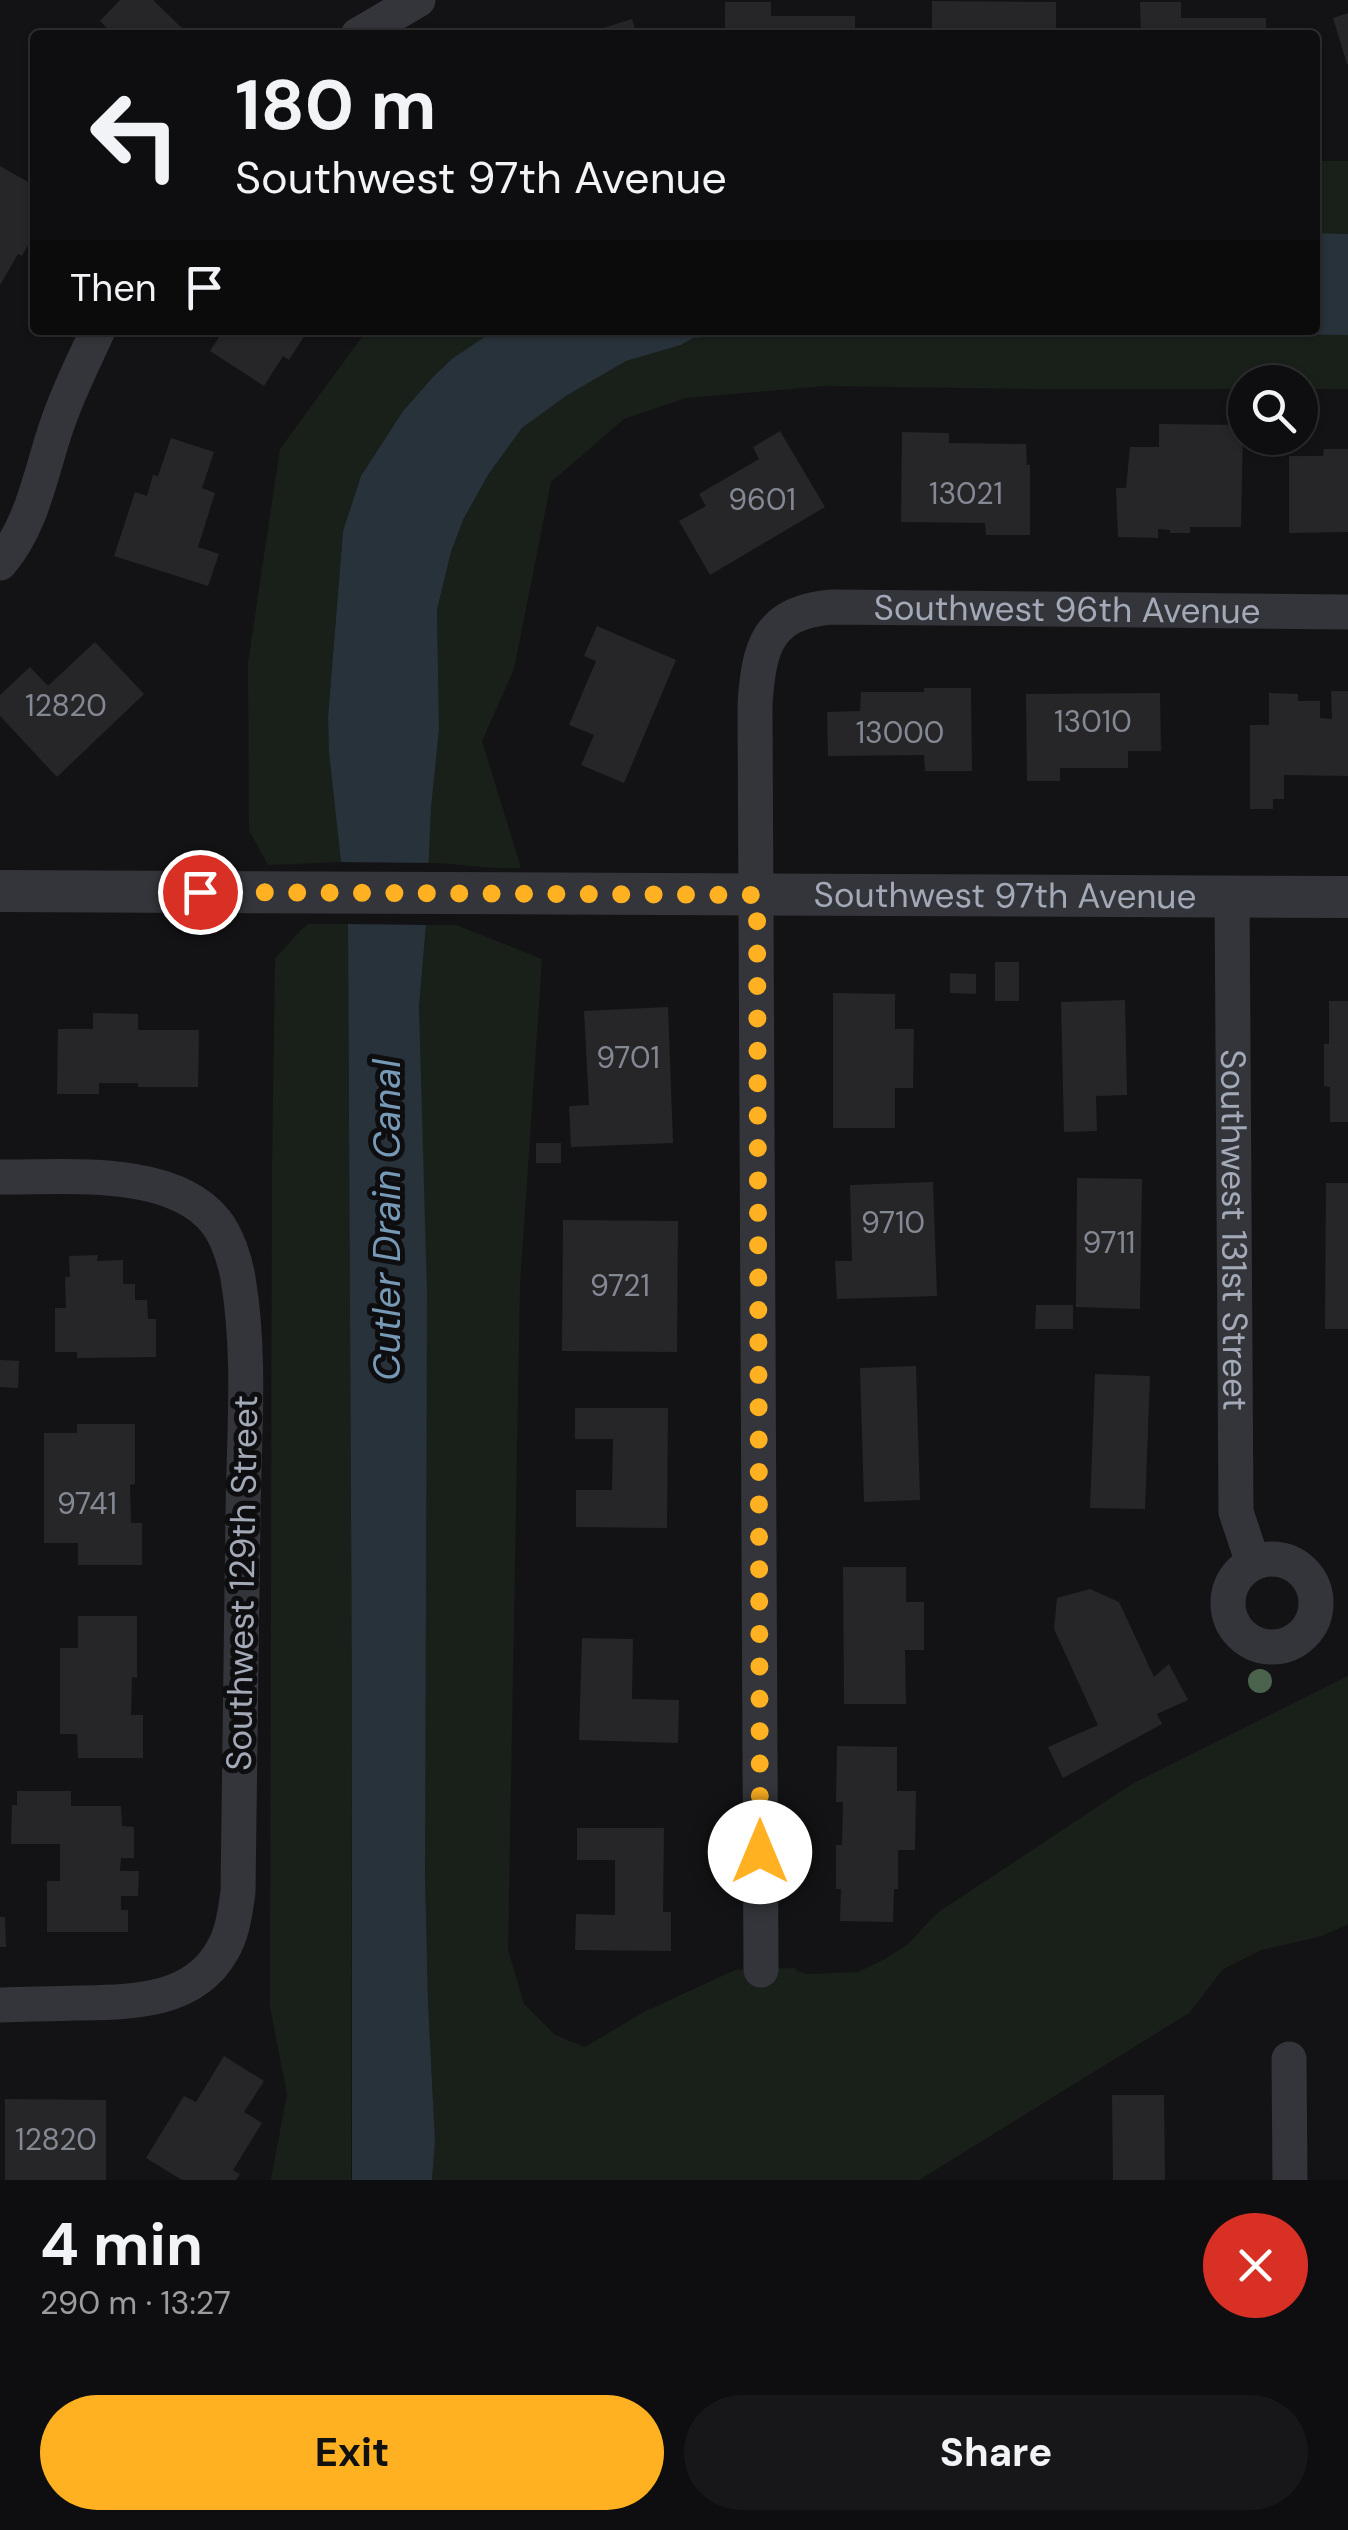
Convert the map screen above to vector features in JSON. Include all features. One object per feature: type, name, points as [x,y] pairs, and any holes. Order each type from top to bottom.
[{"type":"street","points":[[367,30],[418,0]]},
{"type":"street","points":[[6,556],[24,527],[58,420],[96,335]]},
{"type":"street","name":"Southwest 96th Avenue","points":[[757,895],[757,678],[761,652],[790,617],[819,608],[847,606],[1348,612]]},
{"type":"street","name":"Southwest 97th Avenue","points":[[0,891],[1348,896]]},
{"type":"street","points":[[757,895],[761,1970]]},
{"type":"street","name":"Southwest 131st Street","points":[[1232,895],[1236,1512],[1253,1562]]},
{"type":"street","name":"Southwest 129th Street","points":[[0,1178],[94,1178],[159,1186],[198,1205],[216,1222],[238,1274],[244,1371],[238,1892],[225,1947],[198,1980],[156,1997],[124,2002],[0,2004]]},
{"type":"street","points":[[1289,2059],[1290,2180]]},
{"type":"shaded area","points":[[1320,161],[1348,161],[1348,234],[1320,233]]},
{"type":"shaded area","points":[[363,335],[488,335],[433,377],[403,411],[361,476],[343,531],[328,717],[342,862],[268,865],[249,830],[248,663],[280,449]]},
{"type":"shaded area","points":[[732,335],[1348,335],[1348,389],[1318,389],[1318,365],[1228,365],[1228,389],[825,386],[686,398],[624,419],[551,482],[514,669],[482,741],[521,868],[428,863],[439,730],[437,610],[463,520],[488,475],[522,428],[566,396],[626,361],[693,338]]},
{"type":"shaded area","points":[[309,924],[348,924],[351,2180],[271,2180],[287,2094],[270,2007],[275,959]]},
{"type":"shaded area","points":[[426,925],[456,925],[542,959],[520,1285],[508,1950],[524,2004],[555,2035],[585,2047],[644,2012],[735,1970],[858,1972],[907,1945],[937,1913],[1132,1784],[1348,1676],[1348,1924],[1322,1936],[1261,1950],[1223,1969],[1189,2013],[919,2180],[432,2180],[435,2141],[425,1870],[419,1007]]},
{"type":"water","points":[[1320,233],[1348,234],[1348,335],[1320,335]]},
{"type":"water","name":"Cutler Drain Canal","points":[[488,335],[732,335],[693,338],[626,361],[566,396],[522,428],[488,475],[463,520],[437,610],[439,730],[419,1007],[427,1294],[425,1870],[435,2141],[432,2180],[352,2180],[348,924],[328,717],[343,531],[361,476],[403,411],[452,359]]},
{"type":"pier","points":[[337,862],[433,863],[431,925],[343,924]]},
{"type":"building","points":[[120,0],[153,0],[184,30],[109,30],[100,21]]},
{"type":"building","points":[[932,1],[1056,2],[1056,30],[932,30]]},
{"type":"building","points":[[725,2],[771,2],[771,16],[855,16],[855,30],[725,30]]},
{"type":"building","points":[[1140,2],[1181,2],[1181,18],[1266,18],[1266,30],[1141,30]]},
{"type":"building","points":[[1348,13],[1348,64],[1347,64],[1333,18]]},
{"type":"building","points":[[632,19],[635,30],[597,30]]},
{"type":"building","points":[[0,166],[30,183],[30,241],[0,285]]},
{"type":"building","points":[[221,335],[305,335],[289,360],[283,356],[264,386],[210,351]]},
{"type":"building","points":[[1159,424],[1228,425],[1228,455],[1242,455],[1241,527],[1190,527],[1190,533],[1158,529],[1158,538],[1118,537],[1116,488],[1126,488],[1130,447],[1159,447]]},
{"type":"building","points":[[780,431],[825,507],[710,575],[679,521],[706,506],[699,494],[759,459],[753,447]]},
{"type":"building","points":[[902,432],[949,433],[949,443],[1026,444],[1030,465],[1030,535],[986,535],[985,523],[901,522]]},
{"type":"building","points":[[171,438],[214,452],[202,488],[215,493],[198,547],[219,554],[208,586],[114,556],[135,492],[147,496]]},
{"type":"building","points":[[1324,449],[1348,449],[1348,532],[1289,533],[1289,456],[1323,456]]},
{"type":"building","points":[[597,626],[676,660],[624,783],[581,765],[594,735],[569,725],[596,661],[584,656]]},
{"type":"building","points":[[95,642],[144,694],[57,777],[0,716],[0,695],[30,667],[48,686]]},
{"type":"building","points":[[924,688],[971,688],[972,771],[925,771],[924,755],[828,756],[827,712],[860,711],[861,692],[924,692]]},
{"type":"building","points":[[1331,691],[1348,691],[1348,776],[1284,775],[1284,799],[1273,799],[1273,809],[1250,809],[1250,725],[1269,725],[1269,693],[1298,694],[1298,701],[1320,701],[1320,718],[1332,719]]},
{"type":"building","points":[[1160,693],[1161,751],[1128,751],[1128,768],[1060,768],[1060,781],[1027,781],[1026,694]]},
{"type":"building","points":[[995,962],[1019,962],[1019,1001],[995,1001]]},
{"type":"building","points":[[950,973],[976,974],[976,994],[950,993]]},
{"type":"building","points":[[833,993],[895,994],[895,1029],[914,1029],[913,1088],[895,1088],[895,1128],[833,1128]]},
{"type":"building","points":[[1125,1000],[1127,1095],[1096,1096],[1097,1131],[1064,1132],[1061,1002]]},
{"type":"building","points":[[1329,1001],[1348,1001],[1348,1122],[1330,1122],[1330,1087],[1324,1086]]},
{"type":"building","points":[[668,1007],[673,1143],[571,1147],[569,1106],[589,1105],[584,1011]]},
{"type":"building","points":[[93,1013],[138,1014],[138,1030],[199,1030],[198,1087],[99,1083],[99,1094],[57,1094],[58,1029],[93,1029]]},
{"type":"building","points":[[536,1143],[561,1143],[561,1163],[536,1163]]},
{"type":"building","points":[[1077,1178],[1142,1179],[1140,1309],[1076,1307]]},
{"type":"building","points":[[933,1182],[937,1296],[837,1299],[835,1261],[852,1261],[850,1185]]},
{"type":"building","points":[[1326,1183],[1348,1183],[1348,1329],[1325,1329]]},
{"type":"building","points":[[563,1220],[678,1221],[677,1352],[562,1351]]},
{"type":"building","points":[[98,1255],[97,1261],[123,1260],[123,1284],[135,1284],[135,1300],[147,1300],[148,1319],[156,1319],[156,1357],[77,1358],[77,1352],[55,1352],[55,1308],[66,1308],[69,1256]]},
{"type":"building","points":[[1036,1305],[1073,1305],[1073,1329],[1035,1329]]},
{"type":"building","points":[[0,1360],[19,1361],[18,1388],[0,1387]]},
{"type":"building","points":[[916,1366],[920,1500],[864,1502],[860,1368]]},
{"type":"building","points":[[1095,1374],[1150,1376],[1145,1509],[1090,1508]]},
{"type":"building","points":[[575,1408],[668,1408],[667,1528],[576,1527],[576,1490],[612,1490],[613,1439],[575,1439]]},
{"type":"building","points":[[77,1424],[135,1424],[131,1523],[142,1523],[142,1565],[78,1565],[78,1543],[44,1543],[44,1433],[77,1433]]},
{"type":"building","points":[[843,1567],[906,1567],[906,1602],[924,1602],[924,1650],[905,1650],[906,1704],[844,1704]]},
{"type":"building","points":[[1090,1589],[1119,1602],[1154,1677],[1169,1664],[1188,1700],[1157,1714],[1162,1724],[1063,1778],[1048,1747],[1098,1725],[1054,1629],[1057,1598]]},
{"type":"building","points":[[78,1616],[137,1616],[137,1678],[132,1677],[131,1715],[143,1715],[143,1758],[78,1758],[77,1734],[60,1734],[60,1648],[78,1648]]},
{"type":"building","points":[[582,1638],[633,1639],[632,1699],[679,1700],[678,1743],[579,1740]]},
{"type":"building","points":[[837,1746],[897,1747],[897,1791],[916,1791],[915,1850],[898,1850],[893,1922],[840,1921],[836,1845],[842,1845],[843,1802],[836,1802]]},
{"type":"building","points":[[17,1791],[71,1791],[71,1806],[121,1806],[122,1826],[134,1827],[134,1858],[121,1858],[120,1871],[139,1871],[138,1896],[121,1896],[121,1910],[128,1910],[128,1932],[47,1932],[47,1881],[60,1881],[60,1844],[11,1844],[12,1805],[17,1805]]},
{"type":"building","points":[[577,1828],[664,1828],[663,1912],[671,1912],[671,1951],[575,1950],[576,1914],[615,1915],[615,1860],[577,1860]]},
{"type":"building","points":[[0,1917],[5,1917],[6,1947],[0,1947]]},
{"type":"building","points":[[224,2056],[264,2081],[244,2112],[262,2123],[233,2170],[240,2174],[236,2180],[182,2180],[146,2158],[184,2096],[196,2102]]},
{"type":"building","points":[[1112,2095],[1164,2095],[1165,2180],[1113,2180]]},
{"type":"building","points":[[5,2099],[106,2100],[106,2180],[5,2180]]},
{"type":"route","points":[[200,892],[757,895],[760,1852]]}]
